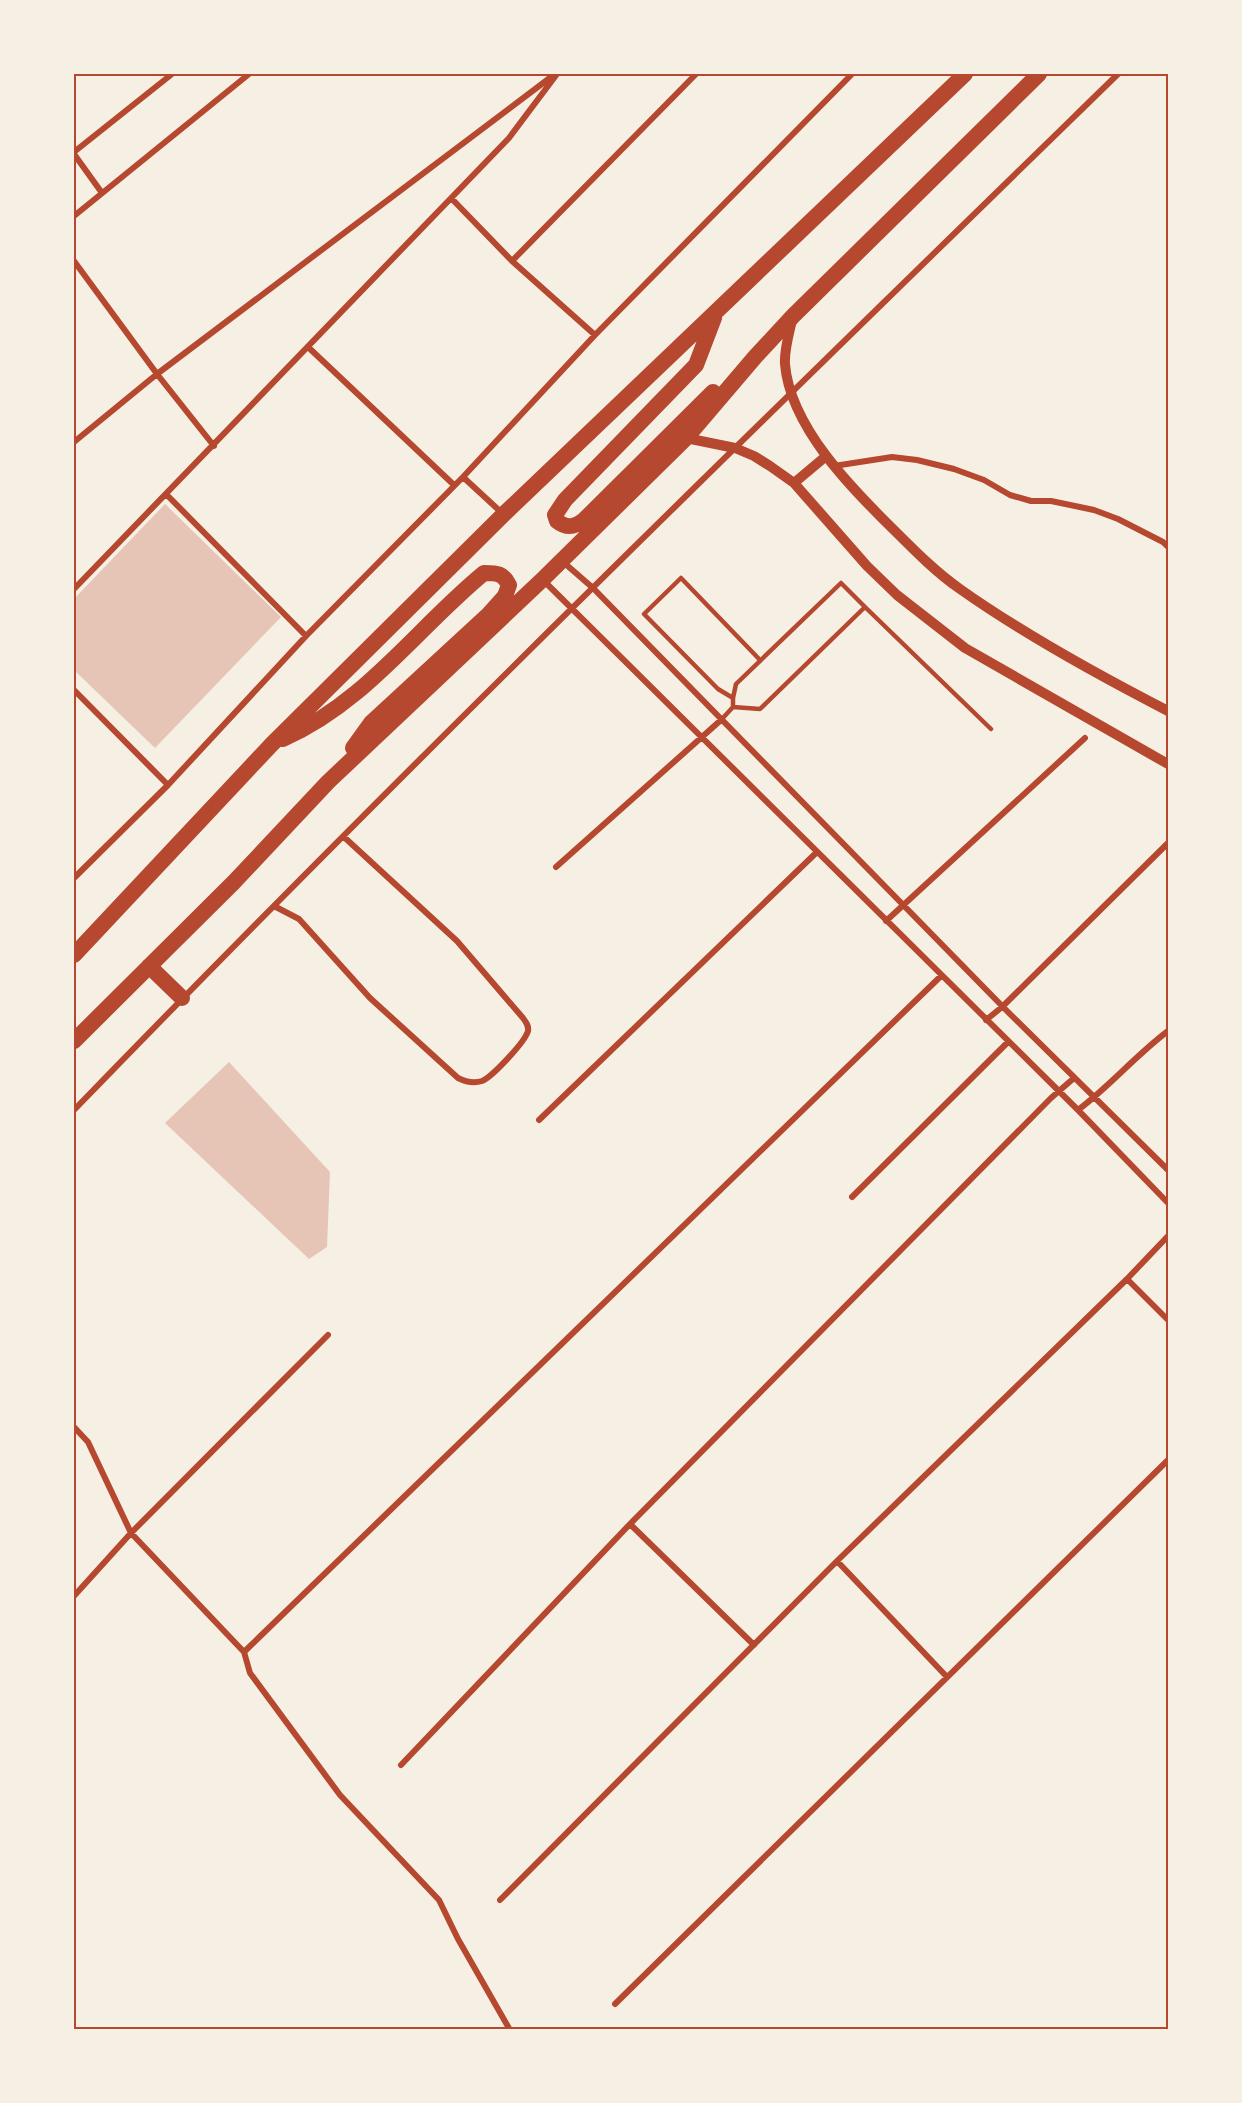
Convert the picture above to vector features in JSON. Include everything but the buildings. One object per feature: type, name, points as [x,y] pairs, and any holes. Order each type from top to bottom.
[{"type":"highway","points":[[74,955],[272,744],[504,514],[966,74]]},
{"type":"highway","points":[[74,1041],[234,882],[328,782],[543,579],[686,438],[793,316],[1040,74]]},
{"type":"highway","points":[[716,313],[696,365],[566,500],[555,515],[557,521],[569,527],[584,520],[701,403],[755,357]]},
{"type":"highway","points":[[272,744],[299,732],[340,707],[484,573],[498,573],[506,578],[509,585],[505,597],[371,723],[328,782]]},
{"type":"highway","points":[[149,966],[182,998]]},
{"type":"street","points":[[102,193],[74,153],[172,74]]},
{"type":"street","points":[[74,216],[249,74]]},
{"type":"street","points":[[74,589],[452,199],[509,138],[556,74]]},
{"type":"street","points":[[74,442],[157,374],[556,74]]},
{"type":"street","points":[[513,261],[696,74]]},
{"type":"street","points":[[74,878],[168,785],[306,636],[463,477],[595,335],[852,74]]},
{"type":"street","points":[[74,1110],[182,998],[593,588],[1118,74]]},
{"type":"street","points":[[452,199],[513,261],[595,335]]},
{"type":"street","points":[[74,261],[157,374],[214,446]]},
{"type":"street","points":[[793,316],[785,363],[791,392],[825,457],[848,484],[888,524],[959,588],[1104,678],[1168,711]]},
{"type":"street","points":[[308,347],[454,485]]},
{"type":"street","points":[[686,438],[735,448],[754,456],[794,483],[867,566],[897,595],[965,648],[1168,764]]},
{"type":"street","points":[[794,483],[825,457]]},
{"type":"street","points":[[833,466],[892,458],[917,460],[984,480],[1010,495],[1031,501],[1051,501],[1094,510],[1118,519],[1163,542],[1168,547]]},
{"type":"street","points":[[463,477],[504,514]]},
{"type":"street","points":[[166,494],[306,636]]},
{"type":"street","points":[[562,560],[593,588],[1002,1007],[1168,1170]]},
{"type":"street","points":[[543,579],[1059,1091],[1168,1203]]},
{"type":"street","points":[[74,690],[168,785]]},
{"type":"street","points":[[556,867],[720,720]]},
{"type":"street","points":[[886,921],[1085,738]]},
{"type":"street","points":[[274,906],[299,919],[370,998],[458,1078],[469,1083],[483,1080],[506,1060],[520,1045],[528,1031],[523,1018],[457,941],[344,837]]},
{"type":"street","points":[[986,1020],[1002,1007],[1168,843]]},
{"type":"street","points":[[539,1120],[817,852]]},
{"type":"street","points":[[244,1652],[941,976]]},
{"type":"street","points":[[1078,1110],[1168,1031]]},
{"type":"street","points":[[852,1197],[1008,1042]]},
{"type":"street","points":[[401,1765],[630,1524],[1074,1078]]},
{"type":"street","points":[[500,1900],[837,1561],[1127,1279],[1168,1236]]},
{"type":"street","points":[[1127,1279],[1168,1320]]},
{"type":"street","points":[[74,1596],[131,1533],[328,1335]]},
{"type":"street","points":[[74,1427],[88,1442],[131,1533],[244,1652],[250,1673],[340,1795],[439,1900],[458,1939],[510,2030]]},
{"type":"street","points":[[615,2004],[1168,1460]]},
{"type":"street","points":[[630,1524],[754,1645]]},
{"type":"street","points":[[837,1561],[947,1677]]},
{"type":"lane","points":[[733,698],[718,689],[644,614],[681,578],[760,660]]},
{"type":"lane","points":[[720,720],[733,707],[736,684],[841,583],[991,729]]},
{"type":"lane","points":[[733,707],[760,709],[866,607]]}]
